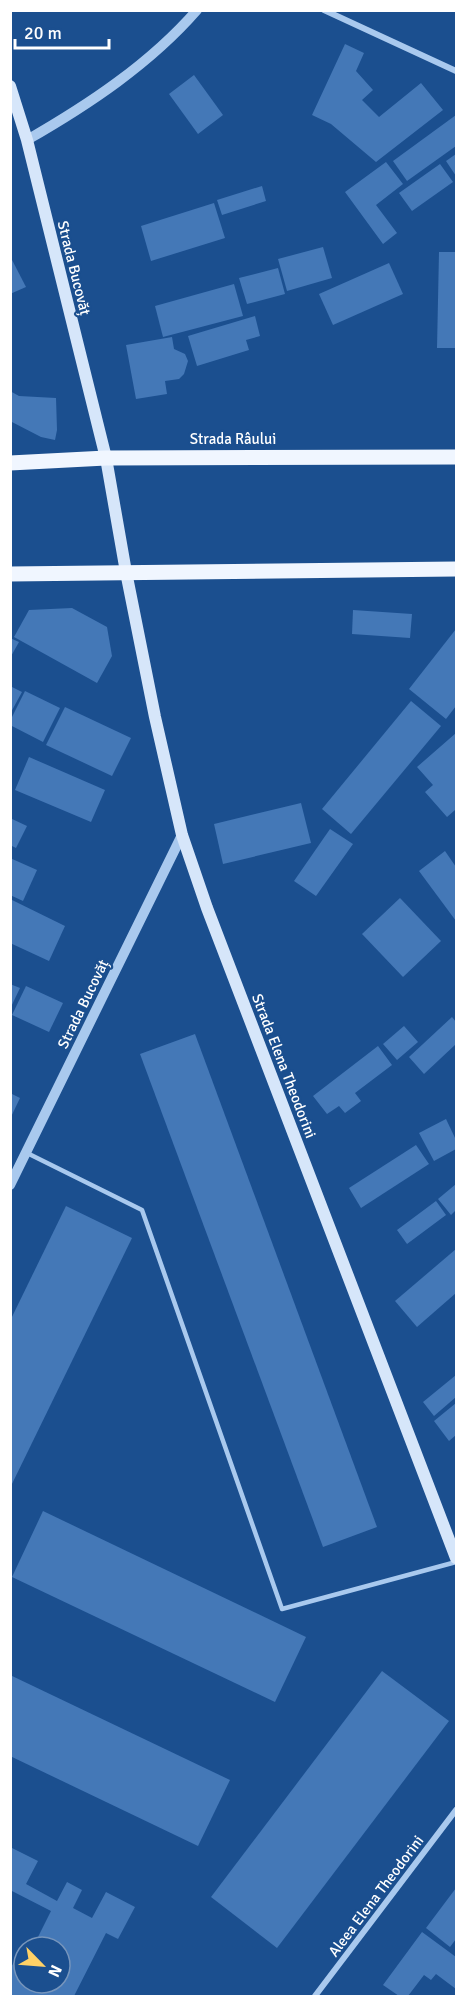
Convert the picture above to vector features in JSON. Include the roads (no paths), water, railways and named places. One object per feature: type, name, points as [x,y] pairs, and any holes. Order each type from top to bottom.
[{"type":"main road","name":"Strada Bucovăț","points":[[10,86],[27,140],[106,458],[126,572]]},
{"type":"main road","name":"Strada Râului","points":[[10,463],[106,458],[456,457]]},
{"type":"main road","points":[[10,574],[456,569]]},
{"type":"main road","name":"Strada Elena Theodorini","points":[[126,572],[155,717],[182,835],[207,908],[456,1560]]},
{"type":"street","points":[[27,140],[66,118],[129,73],[185,24],[197,10]]},
{"type":"street","points":[[324,10],[456,70]]},
{"type":"street","name":"Strada Bucovăț","points":[[10,1185],[182,835]]},
{"type":"street","name":"Aleea Elena Theodorini","points":[[315,1996],[456,1810]]},
{"type":"lane","points":[[27,1153],[142,1210],[282,1609],[456,1560]]}]
